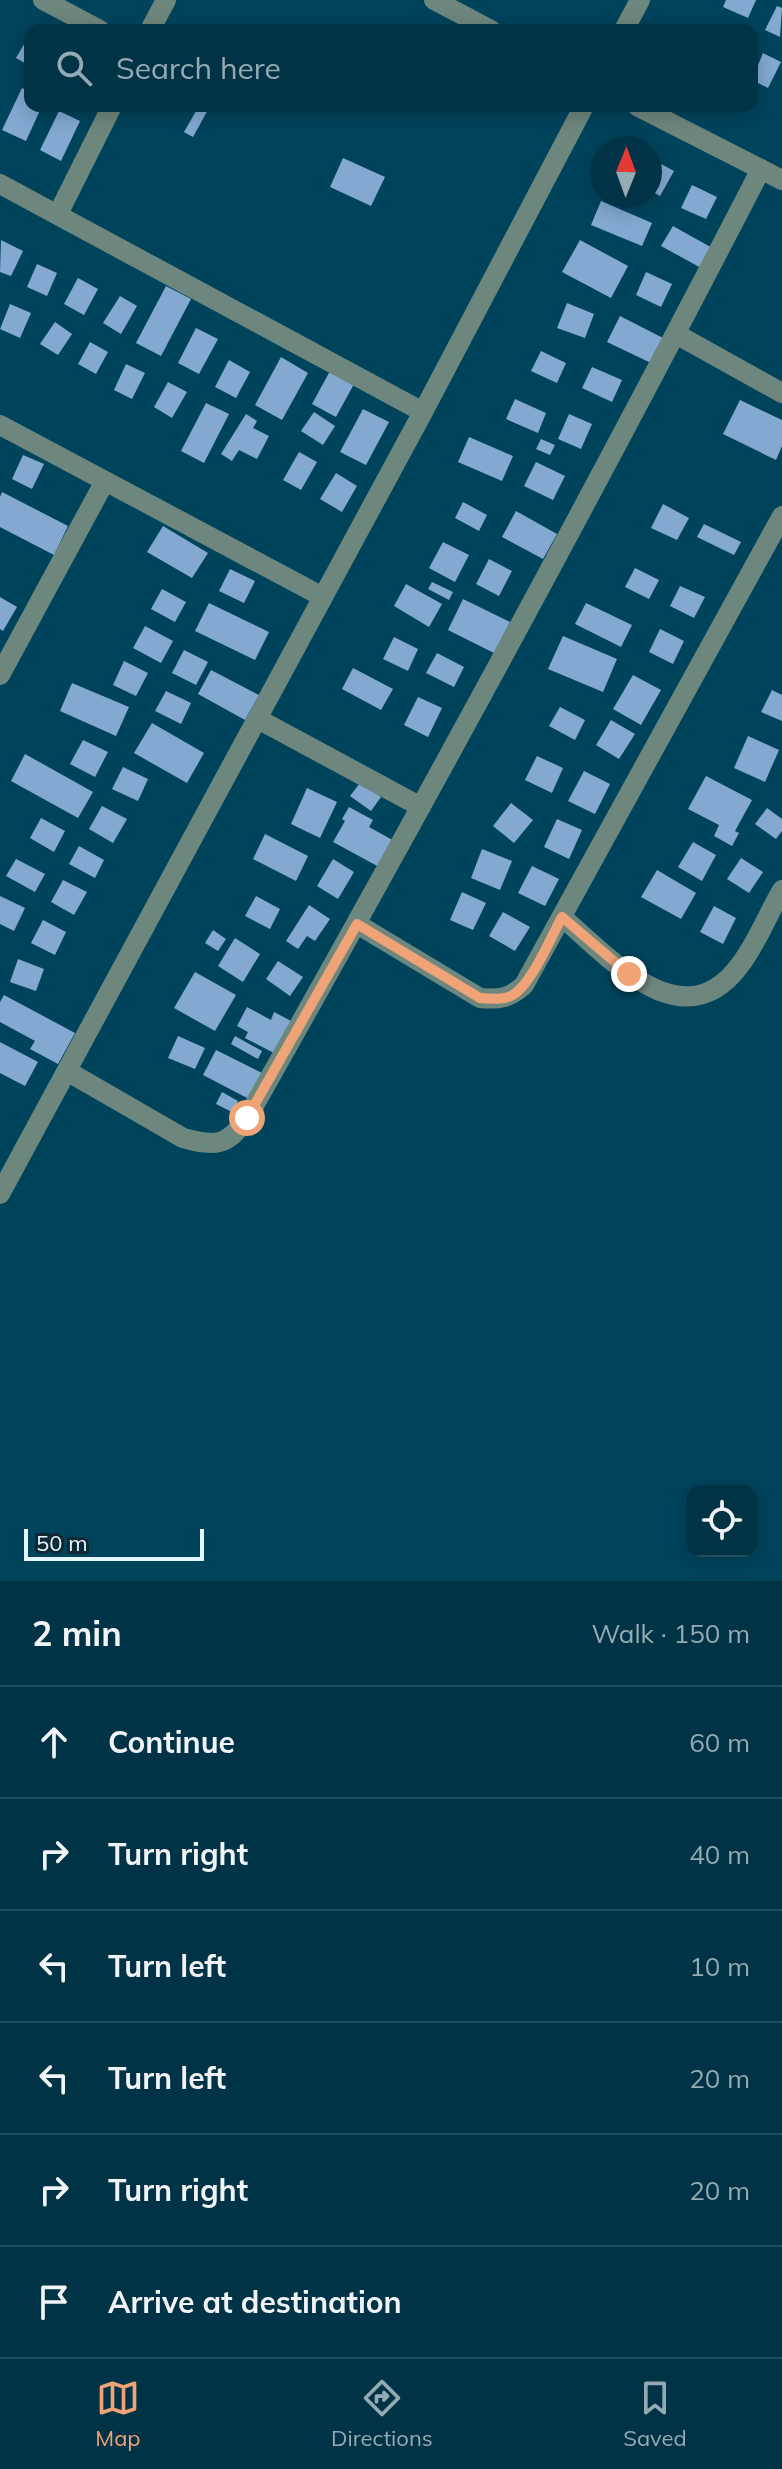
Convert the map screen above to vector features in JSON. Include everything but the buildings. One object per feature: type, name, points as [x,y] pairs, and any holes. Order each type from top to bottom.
[{"type":"street","points":[[43,0],[89,24]]},
{"type":"street","points":[[153,24],[166,0]]},
{"type":"street","points":[[434,0],[480,24]]},
{"type":"street","points":[[627,24],[640,0]]},
{"type":"street","points":[[58,214],[109,112]]},
{"type":"street","points":[[0,1194],[423,412],[581,112]]},
{"type":"street","points":[[649,112],[782,180]]},
{"type":"street","points":[[67,1071],[183,1138],[204,1144],[223,1143],[235,1134],[247,1118],[421,807],[676,334],[761,169]]},
{"type":"street","points":[[0,184],[423,412]]},
{"type":"street","points":[[676,334],[782,393]]},
{"type":"street","points":[[0,425],[323,597]]},
{"type":"street","points":[[0,675],[105,481]]},
{"type":"street","points":[[357,924],[480,998],[514,995],[524,985],[782,516]]},
{"type":"street","points":[[258,719],[421,807]]},
{"type":"street","points":[[562,917],[650,988],[667,994],[694,996],[718,987],[741,964],[782,890]]},
{"type":"route","points":[[247,1118],[357,924],[480,998],[514,995],[524,985],[562,917],[629,974]]}]
